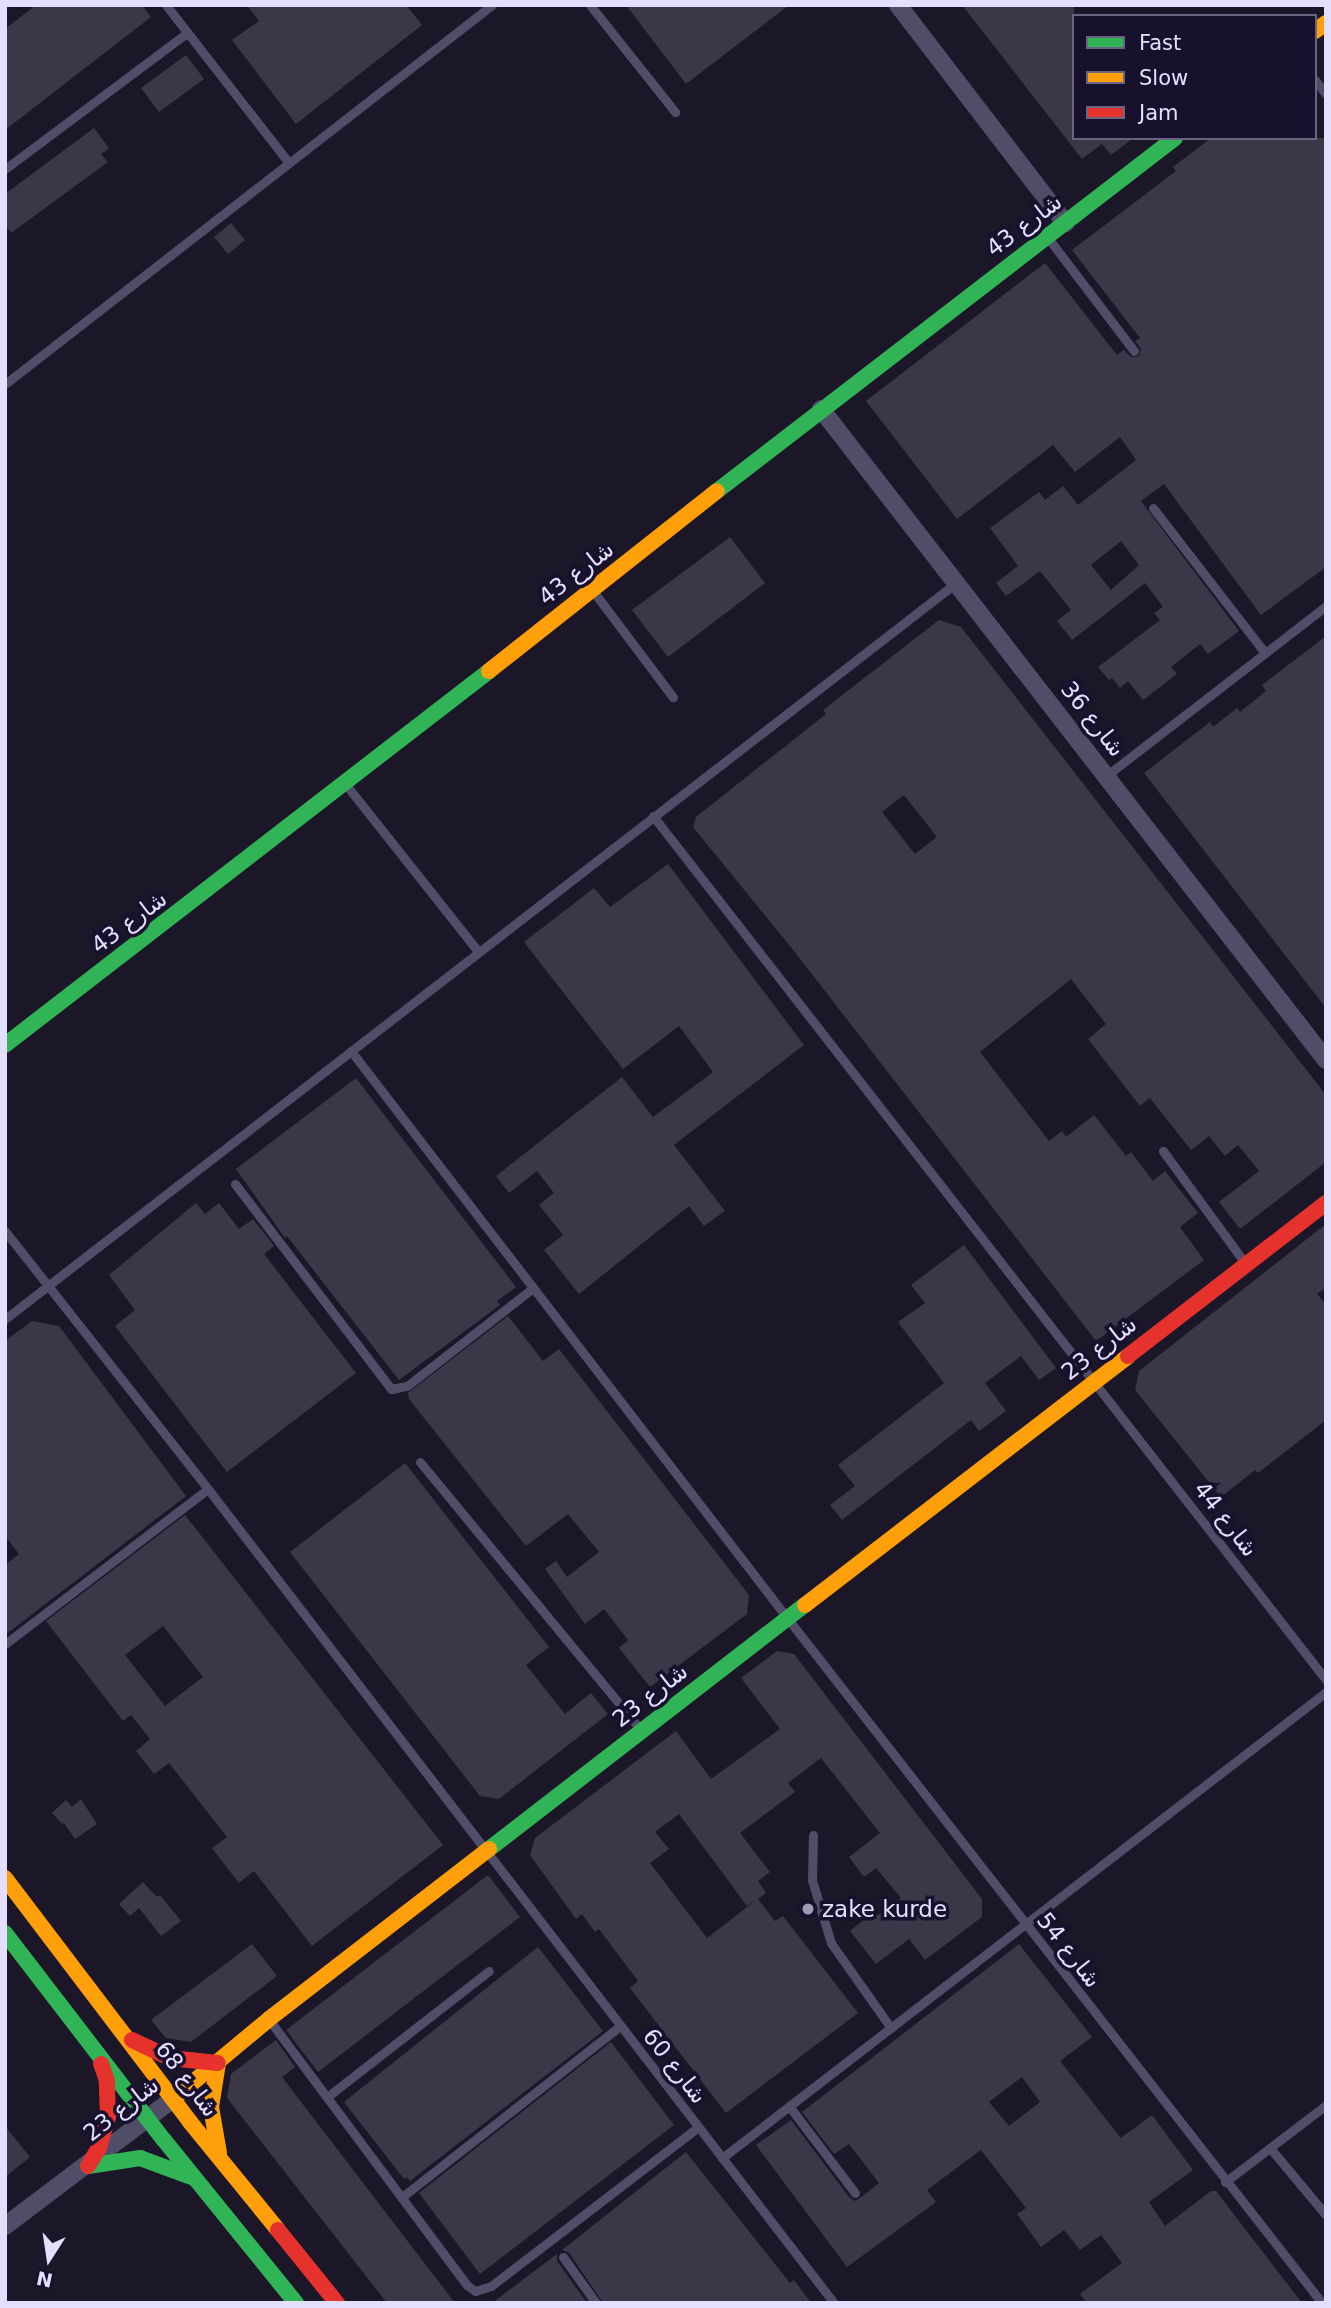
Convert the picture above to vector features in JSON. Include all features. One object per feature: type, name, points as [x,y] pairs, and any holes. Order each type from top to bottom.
[{"type":"street","points":[[898,5],[1065,223]]},
{"type":"street","name":"شارع 43","points":[[5,1045],[346,784],[821,409],[1172,140]]},
{"type":"street","name":"شارع 36","points":[[821,409],[1326,1060]]},
{"type":"street","name":"شارع 23","points":[[5,2226],[88,2166],[270,2019],[1326,1203]]},
{"type":"street","name":"شارع 68","points":[[5,1878],[221,2160],[337,2303]]},
{"type":"street","points":[[5,1933],[99,2058],[296,2303]]},
{"type":"street","points":[[128,2038],[170,2058],[218,2063],[211,2107],[221,2160]]},
{"type":"street","points":[[88,2166],[99,2148],[108,2117],[107,2081],[99,2058]]},
{"type":"street","points":[[88,2166],[140,2158],[195,2178]]},
{"type":"lane","points":[[166,5],[289,163]]},
{"type":"lane","points":[[5,384],[492,5]]},
{"type":"lane","points":[[590,5],[675,112]]},
{"type":"lane","points":[[5,169],[187,33]]},
{"type":"lane","points":[[1047,236],[1134,351]]},
{"type":"lane","points":[[1153,508],[1265,653]]},
{"type":"lane","points":[[5,1319],[956,583]]},
{"type":"lane","points":[[592,590],[673,697]]},
{"type":"lane","points":[[1106,776],[1326,606]]},
{"type":"lane","points":[[346,784],[478,951]]},
{"type":"lane","name":"شارع 44","points":[[653,816],[1096,1381],[1326,1680]]},
{"type":"lane","name":"شارع 54","points":[[351,1051],[1025,1925],[1322,2303]]},
{"type":"lane","points":[[1163,1151],[1246,1265]]},
{"type":"lane","points":[[235,1184],[391,1389],[407,1386],[533,1288]]},
{"type":"lane","name":"شارع 60","points":[[5,1231],[50,1284],[834,2303]]},
{"type":"lane","points":[[420,1462],[642,1732]]},
{"type":"lane","points":[[5,1644],[208,1489]]},
{"type":"lane","points":[[722,2158],[1326,1692]]},
{"type":"lane","points":[[814,1835],[812,1880],[831,1943],[891,2028]]},
{"type":"lane","points":[[327,2097],[489,1971]]},
{"type":"lane","points":[[270,2019],[467,2285],[480,2291],[698,2127]]},
{"type":"lane","points":[[402,2197],[620,2026]]},
{"type":"lane","points":[[1225,2182],[1326,2105]]},
{"type":"lane","points":[[789,2106],[855,2193]]},
{"type":"lane","points":[[1270,2148],[1326,2215]]},
{"type":"lane","points":[[563,2257],[596,2303]]},
{"type":"building","points":[[36,5],[142,5],[151,17],[5,130],[5,29]]},
{"type":"building","points":[[247,5],[406,5],[422,25],[296,124],[232,40],[259,21]]},
{"type":"building","points":[[626,5],[789,5],[686,84]]},
{"type":"building","points":[[962,5],[1074,5],[1072,140],[1130,140],[1111,155],[1102,144],[1082,159]]},
{"type":"building","points":[[186,55],[204,79],[159,112],[141,88]]},
{"type":"building","points":[[94,128],[109,148],[101,154],[108,162],[11,233],[5,225],[5,194]]},
{"type":"building","points":[[1326,138],[1326,567],[1261,615],[1164,484],[1141,501],[1239,631],[1208,654],[1200,644],[1171,667],[1177,674],[1143,700],[1128,681],[1120,688],[1098,667],[1160,620],[1154,613],[1163,607],[1145,583],[1072,640],[1057,621],[1071,610],[1040,571],[1006,596],[996,583],[1018,566],[990,528],[1039,492],[1045,500],[1063,486],[1078,505],[1136,460],[1120,437],[1075,472],[1053,445],[957,519],[866,401],[1045,263],[1117,355],[1124,350],[1131,357],[1139,356],[1141,349],[1135,341],[1140,338],[1072,250],[1176,171],[1173,167],[1208,140]],"holes":[[[1121,541],[1139,565],[1111,590],[1091,565]]]},
{"type":"building","points":[[231,223],[245,240],[228,254],[214,237]]},
{"type":"building","points":[[730,537],[765,583],[668,657],[632,610]]},
{"type":"building","points":[[939,620],[961,627],[1326,1095],[1326,1162],[1240,1229],[1219,1202],[1259,1171],[1238,1145],[1225,1156],[1209,1136],[1191,1150],[1150,1098],[1140,1106],[1088,1039],[1106,1024],[1071,979],[980,1052],[1049,1141],[1062,1131],[1066,1137],[1094,1115],[1126,1156],[1131,1152],[1153,1181],[1165,1171],[1198,1213],[1180,1227],[1204,1260],[1096,1341],[794,951],[693,827],[696,817],[826,714],[823,710]],"holes":[[[904,795],[937,837],[915,854],[882,812]]]},
{"type":"building","points":[[1326,636],[1326,1008],[1144,773],[1210,722],[1213,727],[1237,708],[1240,712],[1266,691],[1262,685]]},
{"type":"building","points":[[668,864],[804,1045],[674,1145],[725,1211],[704,1226],[689,1206],[579,1294],[544,1250],[563,1235],[539,1205],[554,1193],[537,1171],[509,1193],[496,1176],[622,1077],[653,1117],[713,1072],[679,1026],[623,1069],[524,942],[594,888],[610,907]]},
{"type":"building","points":[[356,1078],[516,1287],[497,1301],[500,1305],[399,1380],[287,1236],[285,1238],[236,1169]]},
{"type":"building","points":[[196,1203],[205,1214],[219,1203],[239,1229],[253,1219],[274,1246],[264,1254],[356,1373],[227,1472],[115,1326],[135,1310],[109,1275]]},
{"type":"building","points":[[1326,1224],[1326,1288],[1317,1294],[1326,1304],[1326,1420],[1258,1473],[1255,1470],[1221,1497],[1135,1390],[1139,1371]]},
{"type":"building","points":[[964,1245],[1056,1368],[1039,1380],[1021,1356],[985,1383],[1006,1411],[979,1431],[971,1420],[842,1520],[830,1505],[855,1486],[838,1465],[944,1383],[898,1322],[925,1303],[911,1285]]},
{"type":"building","points":[[508,1316],[543,1361],[559,1349],[749,1595],[747,1614],[650,1687],[619,1648],[628,1640],[604,1609],[585,1624],[545,1569],[556,1561],[567,1577],[599,1552],[568,1514],[526,1546],[409,1399],[408,1393]]},
{"type":"building","points":[[32,1321],[59,1326],[186,1496],[5,1635],[5,1565],[19,1554],[5,1536],[5,1341]]},
{"type":"building","points":[[405,1463],[549,1647],[526,1665],[565,1714],[591,1693],[608,1714],[499,1799],[480,1796],[290,1552]]},
{"type":"building","points":[[185,1515],[443,1845],[312,1946],[254,1871],[239,1883],[212,1848],[227,1837],[169,1763],[154,1774],[136,1751],[150,1739],[131,1715],[123,1721],[46,1621]],"holes":[[[163,1626],[203,1677],[165,1706],[125,1655]]]},
{"type":"building","points":[[777,1651],[794,1654],[982,1899],[982,1917],[925,1960],[909,1939],[876,1964],[850,1931],[875,1911],[878,1915],[901,1898],[876,1868],[864,1877],[849,1857],[880,1833],[821,1758],[788,1783],[795,1792],[740,1833],[770,1872],[758,1881],[766,1893],[758,1899],[775,1921],[783,1916],[858,2013],[726,2113],[630,1988],[638,1981],[599,1929],[595,1932],[582,1914],[576,1919],[530,1855],[535,1838],[676,1731],[711,1779],[780,1729],[741,1678]],"holes":[[[679,1814],[747,1906],[755,1901],[707,1938],[650,1863],[669,1849],[655,1832]]]},
{"type":"building","points":[[81,1799],[97,1824],[75,1839],[64,1823],[52,1813],[66,1800],[72,1807]]},
{"type":"building","points":[[488,1875],[520,1917],[318,2072],[286,2030]]},
{"type":"building","points":[[143,1882],[157,1897],[160,1895],[181,1921],[161,1936],[139,1908],[130,1916],[119,1904]]},
{"type":"building","points":[[252,1944],[277,1976],[191,2042],[166,2038],[151,2020]]},
{"type":"building","points":[[1019,1944],[1092,2037],[1060,2061],[1121,2138],[1152,2115],[1193,2170],[1149,2202],[1165,2226],[1211,2191],[1216,2191],[1302,2303],[1087,2303],[1080,2294],[1122,2263],[1101,2235],[1080,2250],[1064,2230],[1041,2247],[1017,2214],[1026,2208],[981,2150],[927,2190],[936,2202],[847,2267],[756,2145],[791,2120],[849,2197],[855,2201],[879,2183],[849,2144],[834,2154],[802,2112]],"holes":[[[1022,2077],[1040,2102],[1009,2126],[989,2102]]]},
{"type":"building","points":[[538,1947],[603,2031],[410,2181],[407,2177],[404,2179],[344,2102]]},
{"type":"building","points":[[276,2040],[295,2067],[282,2077],[455,2303],[387,2303],[227,2098],[231,2074]]},
{"type":"building","points":[[611,2042],[674,2125],[480,2274],[419,2193]]},
{"type":"building","points":[[5,2126],[30,2157],[5,2177]]},
{"type":"building","points":[[686,2152],[790,2283],[794,2280],[811,2303],[603,2303],[569,2253],[562,2250]]},
{"type":"building","points":[[557,2254],[557,2261],[587,2303],[492,2303]]},
{"type":"traffic: fast","points":[[717,491],[1172,140]]},
{"type":"traffic: fast","points":[[5,1045],[489,671]]},
{"type":"traffic: fast","points":[[489,1849],[805,1605]]},
{"type":"traffic: fast","points":[[5,1933],[164,2140],[296,2303]]},
{"type":"traffic: fast","points":[[88,2166],[140,2158],[191,2177]]},
{"type":"traffic: slow","points":[[1317,30],[1326,23]]},
{"type":"traffic: slow","points":[[489,671],[717,491]]},
{"type":"traffic: slow","points":[[805,1605],[1128,1356]]},
{"type":"traffic: slow","points":[[174,2098],[269,2019],[489,1849]]},
{"type":"traffic: slow","points":[[5,1878],[190,2122],[278,2230]]},
{"type":"traffic: slow","points":[[218,2063],[211,2107],[219,2153]]},
{"type":"traffic: jam","points":[[1128,1356],[1326,1203]]},
{"type":"traffic: jam","points":[[132,2040],[170,2058],[218,2063]]},
{"type":"traffic: jam","points":[[88,2166],[99,2148],[108,2117],[107,2081],[101,2064]]},
{"type":"traffic: jam","points":[[278,2230],[337,2303]]},
{"type":"place","name":"zake kurde","points":[[808,1909]]}]
